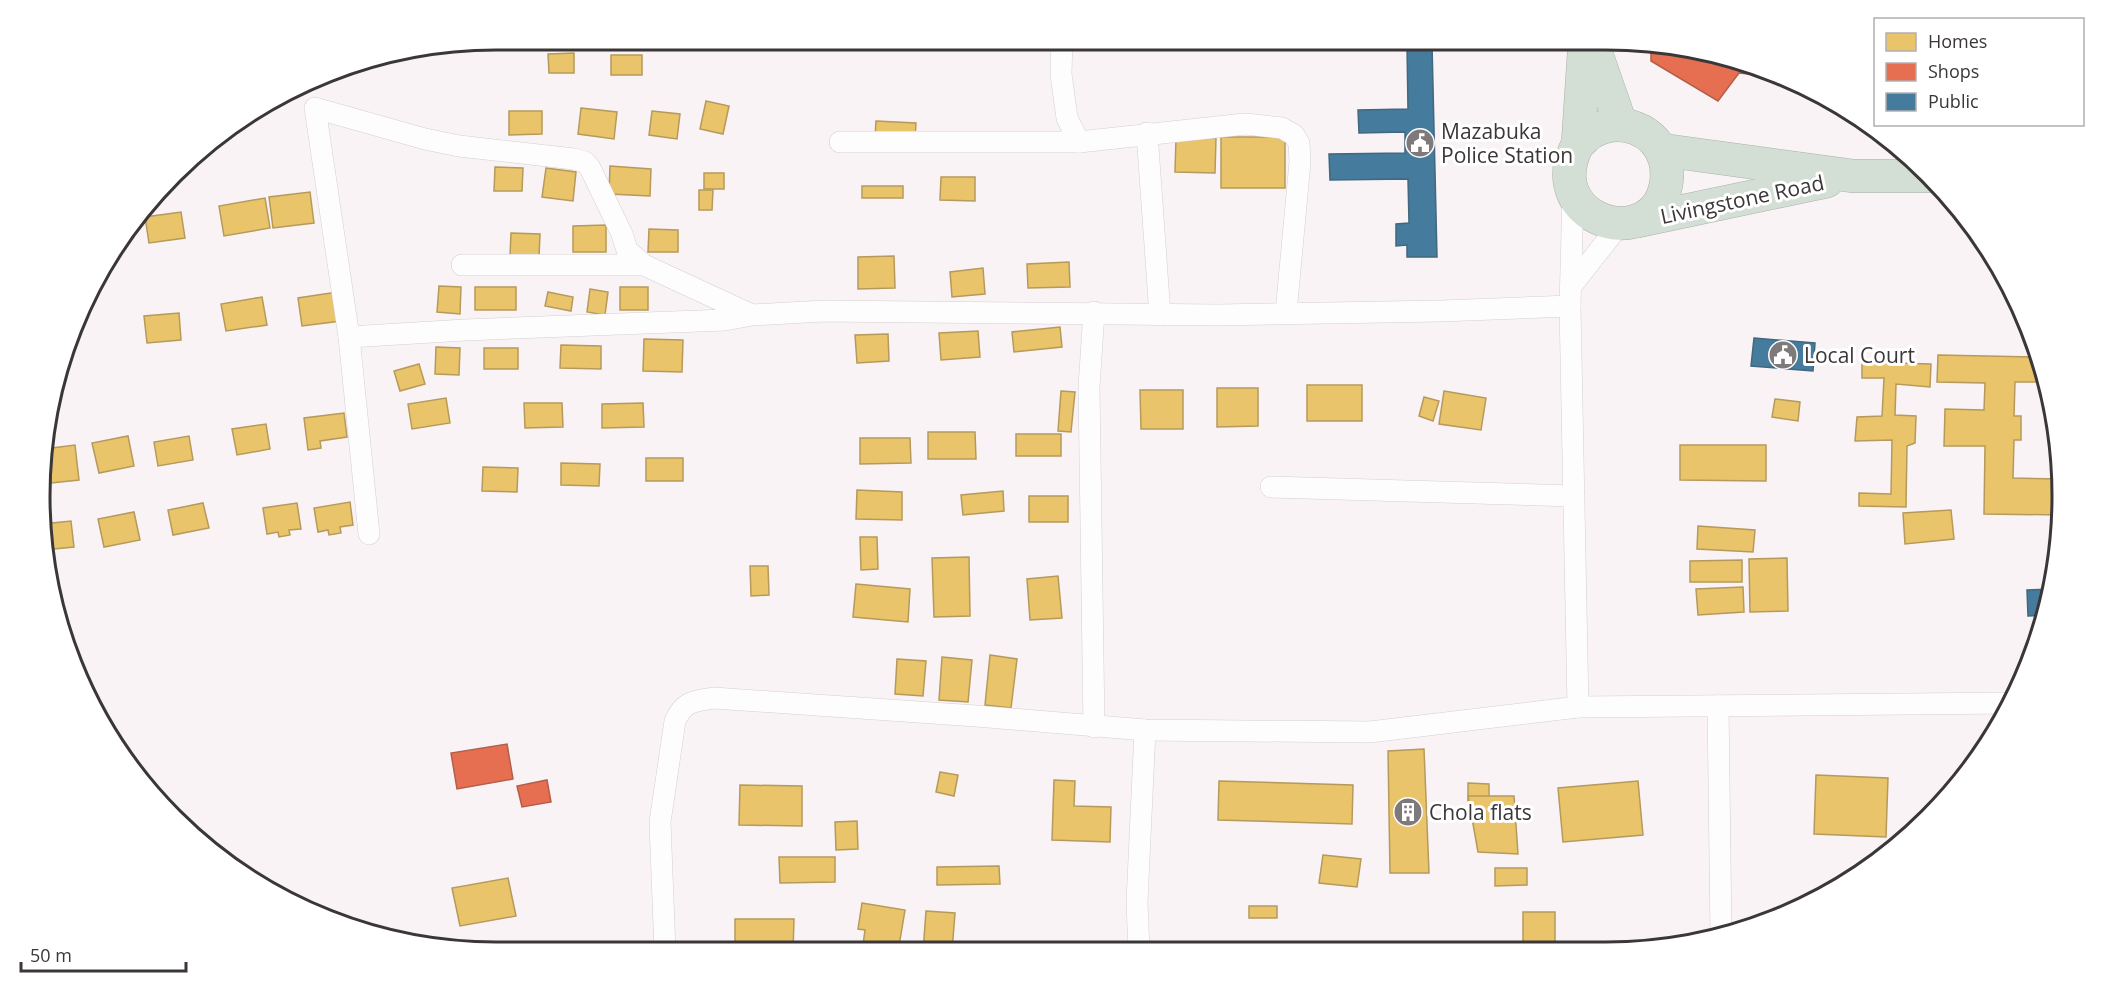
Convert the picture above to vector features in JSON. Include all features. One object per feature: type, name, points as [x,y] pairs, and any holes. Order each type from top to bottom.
[{"type":"highway","points":[[1578,144],[1584,50]]},
{"type":"highway","points":[[1595,50],[1621,125]]},
{"type":"highway","points":[[1573,194],[1569,182],[1572,156],[1578,144],[1590,133],[1605,126],[1634,127],[1655,140],[1662,150]]},
{"type":"highway","name":"Livingstone Road","points":[[1626,223],[1647,214],[1660,201],[1667,185],[1668,167],[1662,150],[1852,176],[1918,176]]},
{"type":"highway","name":"Livingstone Road","points":[[1573,194],[1584,210],[1601,220],[1626,223],[1852,176]]},
{"type":"street","points":[[1062,50],[1061,74],[1066,118],[1078,142]]},
{"type":"street","points":[[369,534],[349,337],[315,108],[425,139],[459,146],[585,162],[597,180],[627,250],[644,265],[752,315]]},
{"type":"street","points":[[840,142],[1078,142],[1245,124],[1282,128],[1294,135],[1299,142],[1300,162],[1286,313]]},
{"type":"street","points":[[1147,134],[1160,315]]},
{"type":"street","points":[[1573,194],[1571,295],[1578,707]]},
{"type":"street","points":[[349,337],[725,320],[752,315],[824,311],[1042,314],[1094,312],[1160,315],[1441,311],[1571,295],[1626,223]]},
{"type":"street","points":[[462,265],[644,265]]},
{"type":"street","points":[[1094,312],[1089,387],[1094,727]]},
{"type":"street","points":[[1271,487],[1574,496]]},
{"type":"street","points":[[665,942],[660,822],[675,721],[679,711],[687,704],[714,698],[1145,730],[1370,732],[1578,707],[2001,703]]},
{"type":"street","points":[[1718,706],[1720,927]]},
{"type":"street","points":[[1139,942],[1137,902],[1145,730]]},
{"type":"building: Homes","points":[[574,53],[574,73],[549,73],[548,54]]},
{"type":"building: Homes","points":[[611,55],[642,55],[642,75],[611,75]]},
{"type":"building: Homes","points":[[706,101],[729,106],[723,134],[700,129]]},
{"type":"building: Homes","points":[[581,108],[617,112],[614,139],[578,134]]},
{"type":"building: Homes","points":[[509,111],[542,111],[542,134],[509,135]]},
{"type":"building: Homes","points":[[652,111],[680,114],[677,139],[649,135]]},
{"type":"building: Homes","points":[[876,121],[916,123],[915,139],[875,137]]},
{"type":"building: Homes","points":[[1176,137],[1216,138],[1215,173],[1175,172]]},
{"type":"building: Homes","points":[[1221,137],[1285,137],[1285,188],[1221,188]]},
{"type":"building: Homes","points":[[610,166],[651,169],[650,196],[609,194]]},
{"type":"building: Homes","points":[[495,167],[523,168],[522,191],[494,191]]},
{"type":"building: Homes","points":[[546,168],[576,172],[573,201],[542,197]]},
{"type":"building: Homes","points":[[704,173],[724,173],[724,189],[704,189]]},
{"type":"building: Homes","points":[[941,177],[975,177],[975,201],[940,200]]},
{"type":"building: Homes","points":[[862,186],[903,186],[903,198],[862,198]]},
{"type":"building: Homes","points":[[699,190],[713,190],[712,210],[699,210]]},
{"type":"building: Homes","points":[[310,192],[314,223],[273,228],[269,197]]},
{"type":"building: Homes","points":[[265,198],[270,228],[224,236],[219,206]]},
{"type":"building: Homes","points":[[181,212],[185,238],[149,243],[145,220],[148,217]]},
{"type":"building: Homes","points":[[606,225],[606,252],[573,252],[573,226]]},
{"type":"building: Homes","points":[[649,229],[678,230],[678,252],[648,252]]},
{"type":"building: Homes","points":[[511,233],[540,234],[539,257],[510,256]]},
{"type":"building: Homes","points":[[894,256],[895,288],[858,289],[858,257]]},
{"type":"building: Homes","points":[[1069,262],[1070,287],[1028,288],[1027,264]]},
{"type":"building: Homes","points":[[983,268],[985,294],[952,297],[950,272]]},
{"type":"building: Homes","points":[[439,286],[461,287],[460,314],[437,312]]},
{"type":"building: Homes","points":[[475,287],[516,287],[516,310],[475,310]]},
{"type":"building: Homes","points":[[620,287],[648,287],[648,310],[620,310]]},
{"type":"building: Homes","points":[[590,289],[608,292],[605,315],[587,312]]},
{"type":"building: Homes","points":[[337,292],[341,321],[302,326],[298,298]]},
{"type":"building: Homes","points":[[548,292],[573,297],[571,311],[545,306]]},
{"type":"building: Homes","points":[[262,297],[267,325],[226,331],[221,304]]},
{"type":"building: Homes","points":[[179,313],[181,340],[147,343],[144,316]]},
{"type":"building: Homes","points":[[1060,327],[1062,347],[1014,352],[1012,332]]},
{"type":"building: Homes","points":[[978,331],[980,357],[941,360],[939,333]]},
{"type":"building: Homes","points":[[888,334],[889,361],[857,363],[855,335]]},
{"type":"building: Homes","points":[[644,339],[683,340],[682,372],[643,371]]},
{"type":"building: Homes","points":[[561,345],[601,346],[601,369],[560,368]]},
{"type":"building: Homes","points":[[436,347],[460,348],[459,375],[435,374]]},
{"type":"building: Homes","points":[[484,348],[518,348],[518,369],[484,369]]},
{"type":"building: Homes","points":[[1938,355],[2030,357],[2037,382],[2015,382],[2014,416],[2021,416],[2021,440],[2014,440],[2013,478],[2052,479],[2052,515],[1984,514],[1985,446],[1944,446],[1945,409],[1984,410],[1985,383],[1937,382]]},
{"type":"building: Homes","points":[[1862,362],[1931,364],[1930,387],[1896,384],[1895,415],[1916,416],[1915,443],[1907,446],[1906,507],[1859,506],[1859,493],[1891,494],[1892,440],[1855,441],[1857,417],[1882,416],[1884,378],[1862,378]]},
{"type":"building: Homes","points":[[419,364],[425,384],[400,391],[394,371]]},
{"type":"building: Homes","points":[[1307,385],[1362,385],[1362,421],[1307,421]]},
{"type":"building: Homes","points":[[1217,388],[1258,388],[1258,426],[1217,427]]},
{"type":"building: Homes","points":[[1140,390],[1183,390],[1183,429],[1141,429]]},
{"type":"building: Homes","points":[[1061,391],[1075,392],[1071,432],[1058,431]]},
{"type":"building: Homes","points":[[1444,391],[1486,398],[1481,430],[1439,424]]},
{"type":"building: Homes","points":[[1424,397],[1439,401],[1433,421],[1419,416]]},
{"type":"building: Homes","points":[[446,398],[450,423],[412,429],[408,404]]},
{"type":"building: Homes","points":[[1775,399],[1800,402],[1798,421],[1772,417]]},
{"type":"building: Homes","points":[[524,403],[562,403],[563,427],[525,428]]},
{"type":"building: Homes","points":[[643,403],[644,427],[602,428],[602,404]]},
{"type":"building: Homes","points":[[344,413],[347,437],[320,441],[321,448],[308,450],[304,418]]},
{"type":"building: Homes","points":[[266,424],[270,449],[237,455],[232,429]]},
{"type":"building: Homes","points":[[928,432],[975,432],[976,459],[928,459]]},
{"type":"building: Homes","points":[[1016,434],[1061,434],[1061,456],[1016,456]]},
{"type":"building: Homes","points":[[128,436],[134,466],[99,473],[92,443]]},
{"type":"building: Homes","points":[[189,436],[193,460],[158,466],[154,442]]},
{"type":"building: Homes","points":[[860,438],[910,438],[911,463],[860,464]]},
{"type":"building: Homes","points":[[75,445],[79,480],[50,483],[52,448]]},
{"type":"building: Homes","points":[[1680,445],[1766,445],[1766,481],[1680,480]]},
{"type":"building: Homes","points":[[646,458],[683,458],[683,481],[646,481]]},
{"type":"building: Homes","points":[[561,463],[600,464],[599,486],[561,485]]},
{"type":"building: Homes","points":[[483,467],[518,468],[517,492],[482,491]]},
{"type":"building: Homes","points":[[857,490],[902,492],[902,520],[856,519]]},
{"type":"building: Homes","points":[[1003,491],[1004,511],[963,515],[961,495]]},
{"type":"building: Homes","points":[[1029,496],[1068,496],[1068,522],[1029,522]]},
{"type":"building: Homes","points":[[350,502],[353,525],[340,527],[341,533],[329,535],[328,530],[318,532],[314,508]]},
{"type":"building: Homes","points":[[203,503],[209,528],[173,535],[168,510]]},
{"type":"building: Homes","points":[[297,503],[301,529],[289,530],[290,535],[279,537],[278,532],[267,534],[263,508]]},
{"type":"building: Homes","points":[[1951,510],[1954,539],[1905,544],[1903,513]]},
{"type":"building: Homes","points":[[134,512],[140,540],[104,547],[98,519]]},
{"type":"building: Homes","points":[[71,521],[74,547],[52,549],[50,523]]},
{"type":"building: Homes","points":[[1698,526],[1755,530],[1753,552],[1697,549]]},
{"type":"building: Homes","points":[[860,537],[877,537],[878,569],[861,570]]},
{"type":"building: Homes","points":[[969,557],[970,616],[934,617],[932,558]]},
{"type":"building: Homes","points":[[1787,558],[1788,611],[1750,612],[1749,559]]},
{"type":"building: Homes","points":[[1742,560],[1742,582],[1690,582],[1690,561]]},
{"type":"building: Homes","points":[[750,566],[768,566],[769,595],[751,596]]},
{"type":"building: Homes","points":[[1058,576],[1062,618],[1030,620],[1027,579]]},
{"type":"building: Homes","points":[[856,584],[910,589],[908,622],[853,617]]},
{"type":"building: Homes","points":[[1743,587],[1744,612],[1698,615],[1696,589]]},
{"type":"building: Homes","points":[[990,655],[1017,659],[1011,708],[985,705]]},
{"type":"building: Homes","points":[[942,657],[972,660],[968,702],[939,700]]},
{"type":"building: Homes","points":[[897,659],[926,661],[923,696],[895,694]]},
{"type":"building: Homes","name":"Chola flats","points":[[1424,749],[1429,873],[1390,873],[1388,751]]},
{"type":"building: Homes","points":[[940,772],[958,775],[954,796],[936,792]]},
{"type":"building: Homes","points":[[1816,775],[1888,778],[1886,837],[1814,834]]},
{"type":"building: Homes","points":[[1054,780],[1075,781],[1074,806],[1111,807],[1110,842],[1052,840]]},
{"type":"building: Homes","points":[[1219,781],[1353,785],[1352,824],[1218,820]]},
{"type":"building: Homes","points":[[1638,781],[1643,835],[1563,842],[1558,788]]},
{"type":"building: Homes","points":[[1468,783],[1489,784],[1489,809],[1468,809]]},
{"type":"building: Homes","points":[[740,785],[802,786],[802,826],[739,825]]},
{"type":"building: Homes","points":[[1468,796],[1514,796],[1518,854],[1478,852]]},
{"type":"building: Homes","points":[[857,821],[858,849],[836,850],[835,822]]},
{"type":"building: Homes","points":[[1323,855],[1361,859],[1357,887],[1319,883]]},
{"type":"building: Homes","points":[[779,857],[835,857],[835,882],[780,883]]},
{"type":"building: Homes","points":[[999,866],[1000,884],[937,885],[937,867]]},
{"type":"building: Homes","points":[[1495,868],[1527,868],[1527,885],[1495,886]]},
{"type":"building: Homes","points":[[508,878],[516,916],[460,926],[452,888]]},
{"type":"building: Homes","points":[[862,903],[905,910],[900,942],[863,942],[865,930],[858,929]]},
{"type":"building: Homes","points":[[1249,906],[1277,906],[1277,918],[1249,918]]},
{"type":"building: Homes","points":[[926,911],[955,913],[953,942],[924,942]]},
{"type":"building: Homes","points":[[1523,912],[1555,912],[1555,942],[1523,942]]},
{"type":"building: Homes","points":[[735,919],[794,919],[793,942],[735,942]]},
{"type":"building: Shops","points":[[1651,52],[1664,53],[1693,58],[1754,75],[1739,73],[1718,101],[1651,61]]},
{"type":"building: Shops","points":[[507,744],[513,779],[457,789],[451,753]]},
{"type":"building: Shops","points":[[547,780],[551,802],[522,807],[517,786]]},
{"type":"building: Public","name":"Mazabuka Police Station","points":[[1407,50],[1432,50],[1437,257],[1407,257],[1407,245],[1396,246],[1396,224],[1409,223],[1408,179],[1330,180],[1329,154],[1405,153],[1405,132],[1359,133],[1358,110],[1408,109]]},
{"type":"building: Public","name":"Local Court","points":[[1754,338],[1815,343],[1813,371],[1751,366]]},
{"type":"building: Public","points":[[2042,589],[2036,616],[2028,616],[2027,590]]},
{"type":"place","name":"Mazabuka Police Station","points":[[1420,143]]},
{"type":"place","name":"Local Court","points":[[1783,355]]},
{"type":"place","name":"Chola flats","points":[[1408,812]]}]
